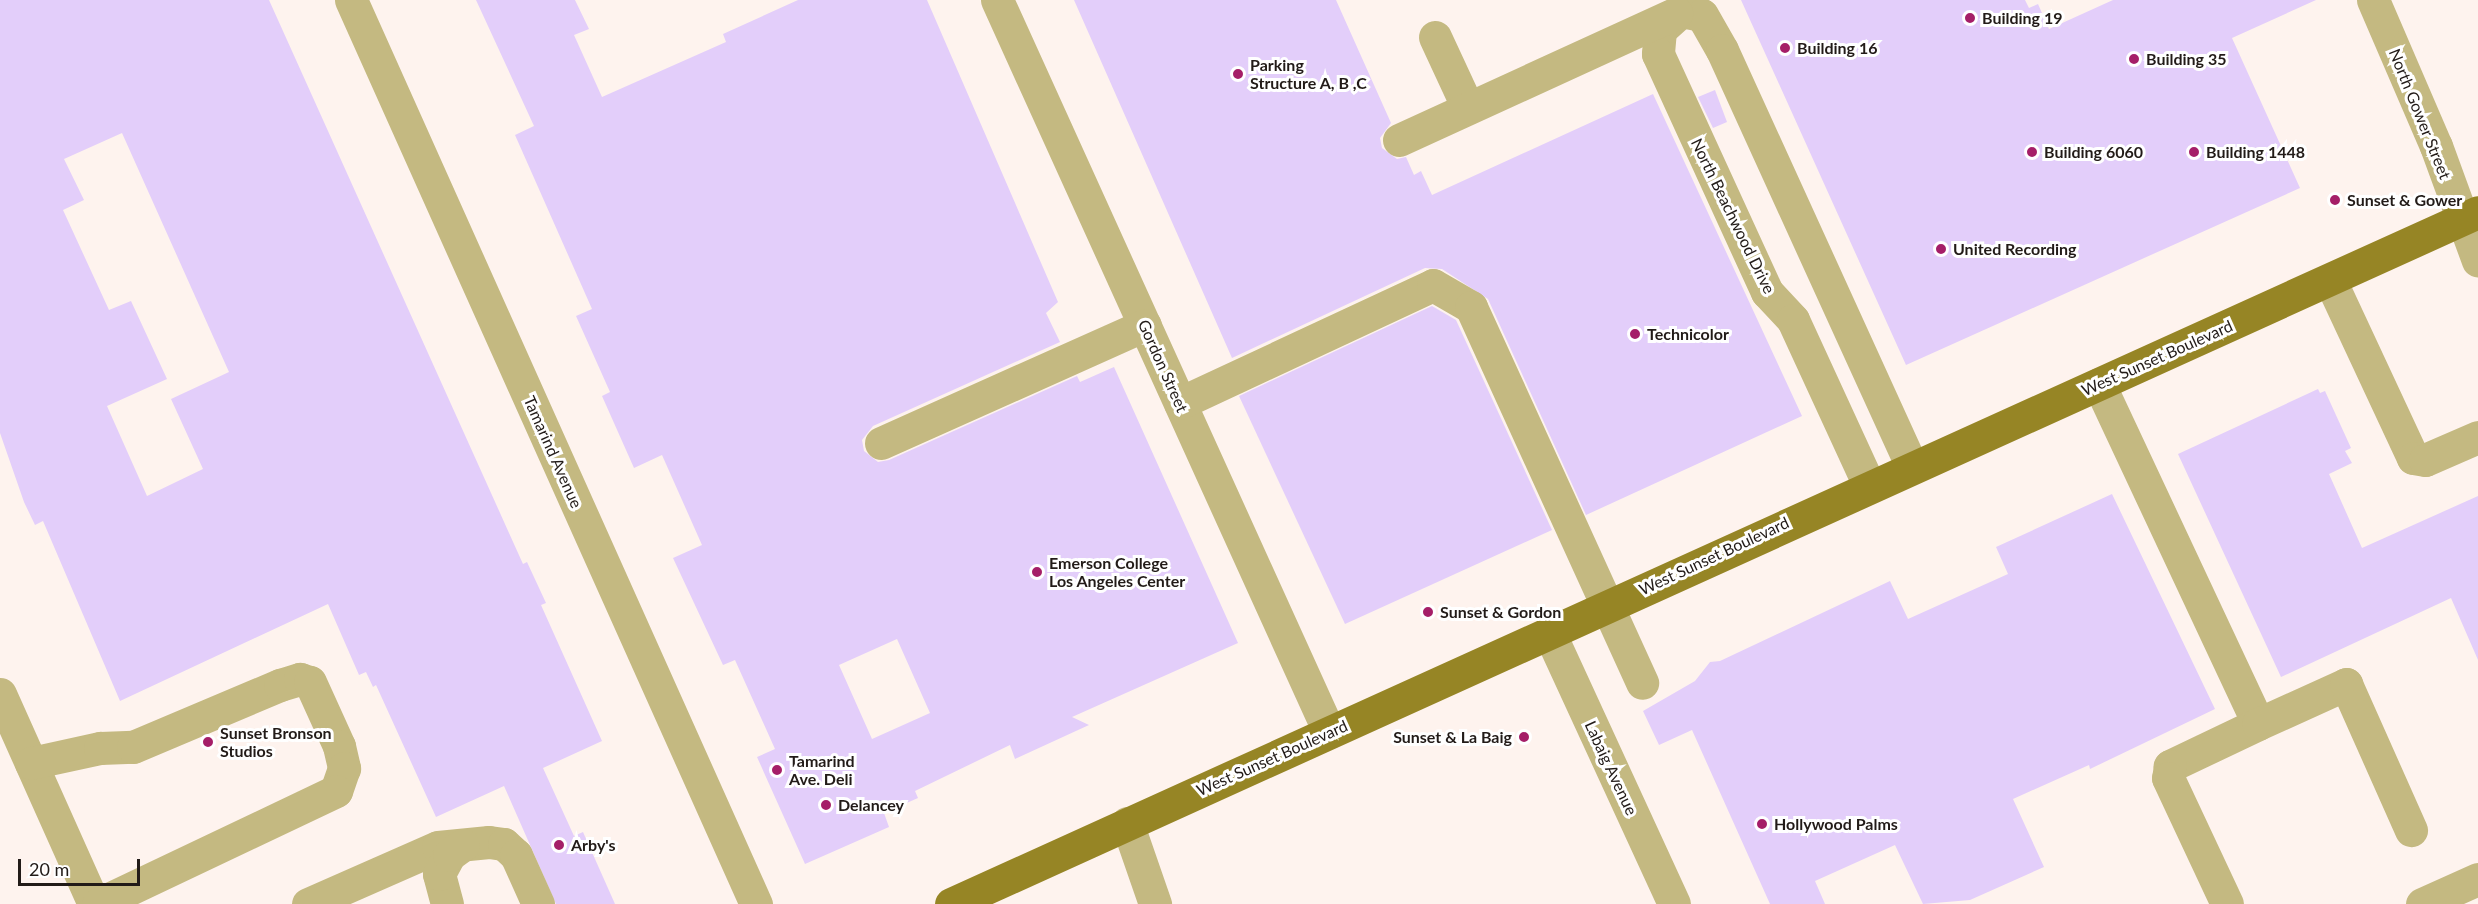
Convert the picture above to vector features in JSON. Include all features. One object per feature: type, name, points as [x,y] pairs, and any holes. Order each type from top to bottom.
[{"type":"main road","name":"West Sunset Boulevard","points":[[951,904],[2469,216]]},
{"type":"street","name":"Tamarind Avenue","points":[[351,0],[756,904]]},
{"type":"street","name":"Gordon Street","points":[[997,0],[1329,732]]},
{"type":"street","name":"North Gower Street","points":[[2373,0],[2469,216],[2478,261]]},
{"type":"street","points":[[1399,140],[1678,5],[1702,15],[1722,50],[1912,467]]},
{"type":"street","name":"North Beachwood Drive","points":[[1678,5],[1660,30],[1658,54],[1767,292],[1793,320],[1869,486]]},
{"type":"street","points":[[1435,37],[1468,108]]},
{"type":"street","points":[[2330,280],[2413,458],[2425,460],[2478,437]]},
{"type":"street","points":[[1180,403],[1433,285],[1471,307],[1642,683]]},
{"type":"street","points":[[881,443],[1144,325]]},
{"type":"street","points":[[2098,384],[2258,724]]},
{"type":"street","name":"Labaig Avenue","points":[[1549,632],[1674,904]]},
{"type":"street","points":[[0,694],[31,762],[96,904],[336,791],[344,768],[339,746],[310,682],[300,679],[280,685],[133,747],[100,748],[31,762]]},
{"type":"street","points":[[2227,904],[2169,772],[2170,766],[2346,684],[2411,830]]},
{"type":"street","points":[[1127,823],[1155,904]]},
{"type":"street","points":[[308,904],[438,847],[463,844],[504,844],[516,855],[538,904]]},
{"type":"street","points":[[447,904],[439,874],[449,855],[463,844]]},
{"type":"street","points":[[2422,904],[2478,879]]},
{"type":"building","points":[[0,0],[269,0],[523,564],[527,562],[546,603],[541,605],[602,741],[543,768],[574,836],[583,832],[615,904],[556,904],[504,786],[436,817],[376,685],[373,687],[366,672],[359,675],[328,604],[120,701],[43,521],[35,525],[24,502],[0,433]],"holes":[[[122,133],[229,372],[171,399],[203,469],[147,496],[107,406],[167,379],[131,301],[109,310],[63,210],[84,200],[64,159]]]},
{"type":"building","points":[[476,0],[575,0],[589,29],[574,35],[602,97],[726,42],[723,34],[798,0],[927,0],[1058,302],[1046,313],[1060,342],[873,426],[862,440],[864,451],[878,462],[889,460],[1077,376],[1080,382],[1114,367],[1238,643],[1072,717],[1089,725],[1015,759],[1010,745],[915,791],[918,798],[884,813],[889,827],[805,864],[757,757],[775,749],[735,660],[723,665],[673,558],[702,545],[662,455],[634,468],[602,396],[610,392],[576,316],[592,309],[515,135],[534,126]],"holes":[[[897,639],[930,713],[872,739],[839,665]]]},
{"type":"building","points":[[1074,0],[1336,0],[1391,123],[1380,138],[1382,148],[1397,159],[1406,157],[1414,175],[1421,171],[1432,195],[1653,94],[1802,416],[1586,515],[1488,299],[1442,269],[1425,268],[1232,358]]},
{"type":"building","points":[[1741,0],[2025,0],[2029,8],[2038,4],[2049,29],[2113,0],[2316,0],[2232,38],[2300,188],[1906,365]]},
{"type":"building","points":[[1715,90],[1727,122],[1713,128],[1698,97]]},
{"type":"building","points":[[1432,306],[1456,320],[1552,530],[1345,624],[1239,396]]},
{"type":"building","points":[[2318,389],[2320,393],[2325,391],[2351,448],[2345,451],[2352,463],[2329,474],[2362,548],[2478,496],[2478,660],[2451,598],[2281,677],[2178,454]]},
{"type":"building","points":[[2112,494],[2215,709],[2090,769],[2089,765],[2013,799],[2044,867],[1970,900],[1923,904],[1895,845],[1815,881],[1825,904],[1770,904],[1692,730],[1659,745],[1643,711],[1695,681],[1710,662],[1720,661],[1890,581],[1908,619],[2008,574],[1996,547]]},
{"type":"place","name":"Building 19","points":[[1970,18]]},
{"type":"place","name":"Building 16","points":[[1785,48]]},
{"type":"place","name":"Building 35","points":[[2134,59]]},
{"type":"place","name":"Parking Structure A, B ,C","points":[[1238,74]]},
{"type":"place","name":"Building 6060","points":[[2032,152]]},
{"type":"place","name":"Building 1448","points":[[2194,152]]},
{"type":"place","name":"Sunset & Gower","points":[[2335,200]]},
{"type":"place","name":"United Recording","points":[[1941,249]]},
{"type":"place","name":"Technicolor","points":[[1635,334]]},
{"type":"place","name":"Emerson College Los Angeles Center","points":[[1037,572]]},
{"type":"place","name":"Sunset & Gordon","points":[[1428,612]]},
{"type":"place","name":"Sunset & La Baig","points":[[1524,737]]},
{"type":"place","name":"Sunset Bronson Studios","points":[[208,742]]},
{"type":"place","name":"Tamarind Ave. Deli","points":[[777,770]]},
{"type":"place","name":"Delancey","points":[[826,805]]},
{"type":"place","name":"Hollywood Palms","points":[[1762,824]]},
{"type":"place","name":"Arby's","points":[[559,845]]}]
